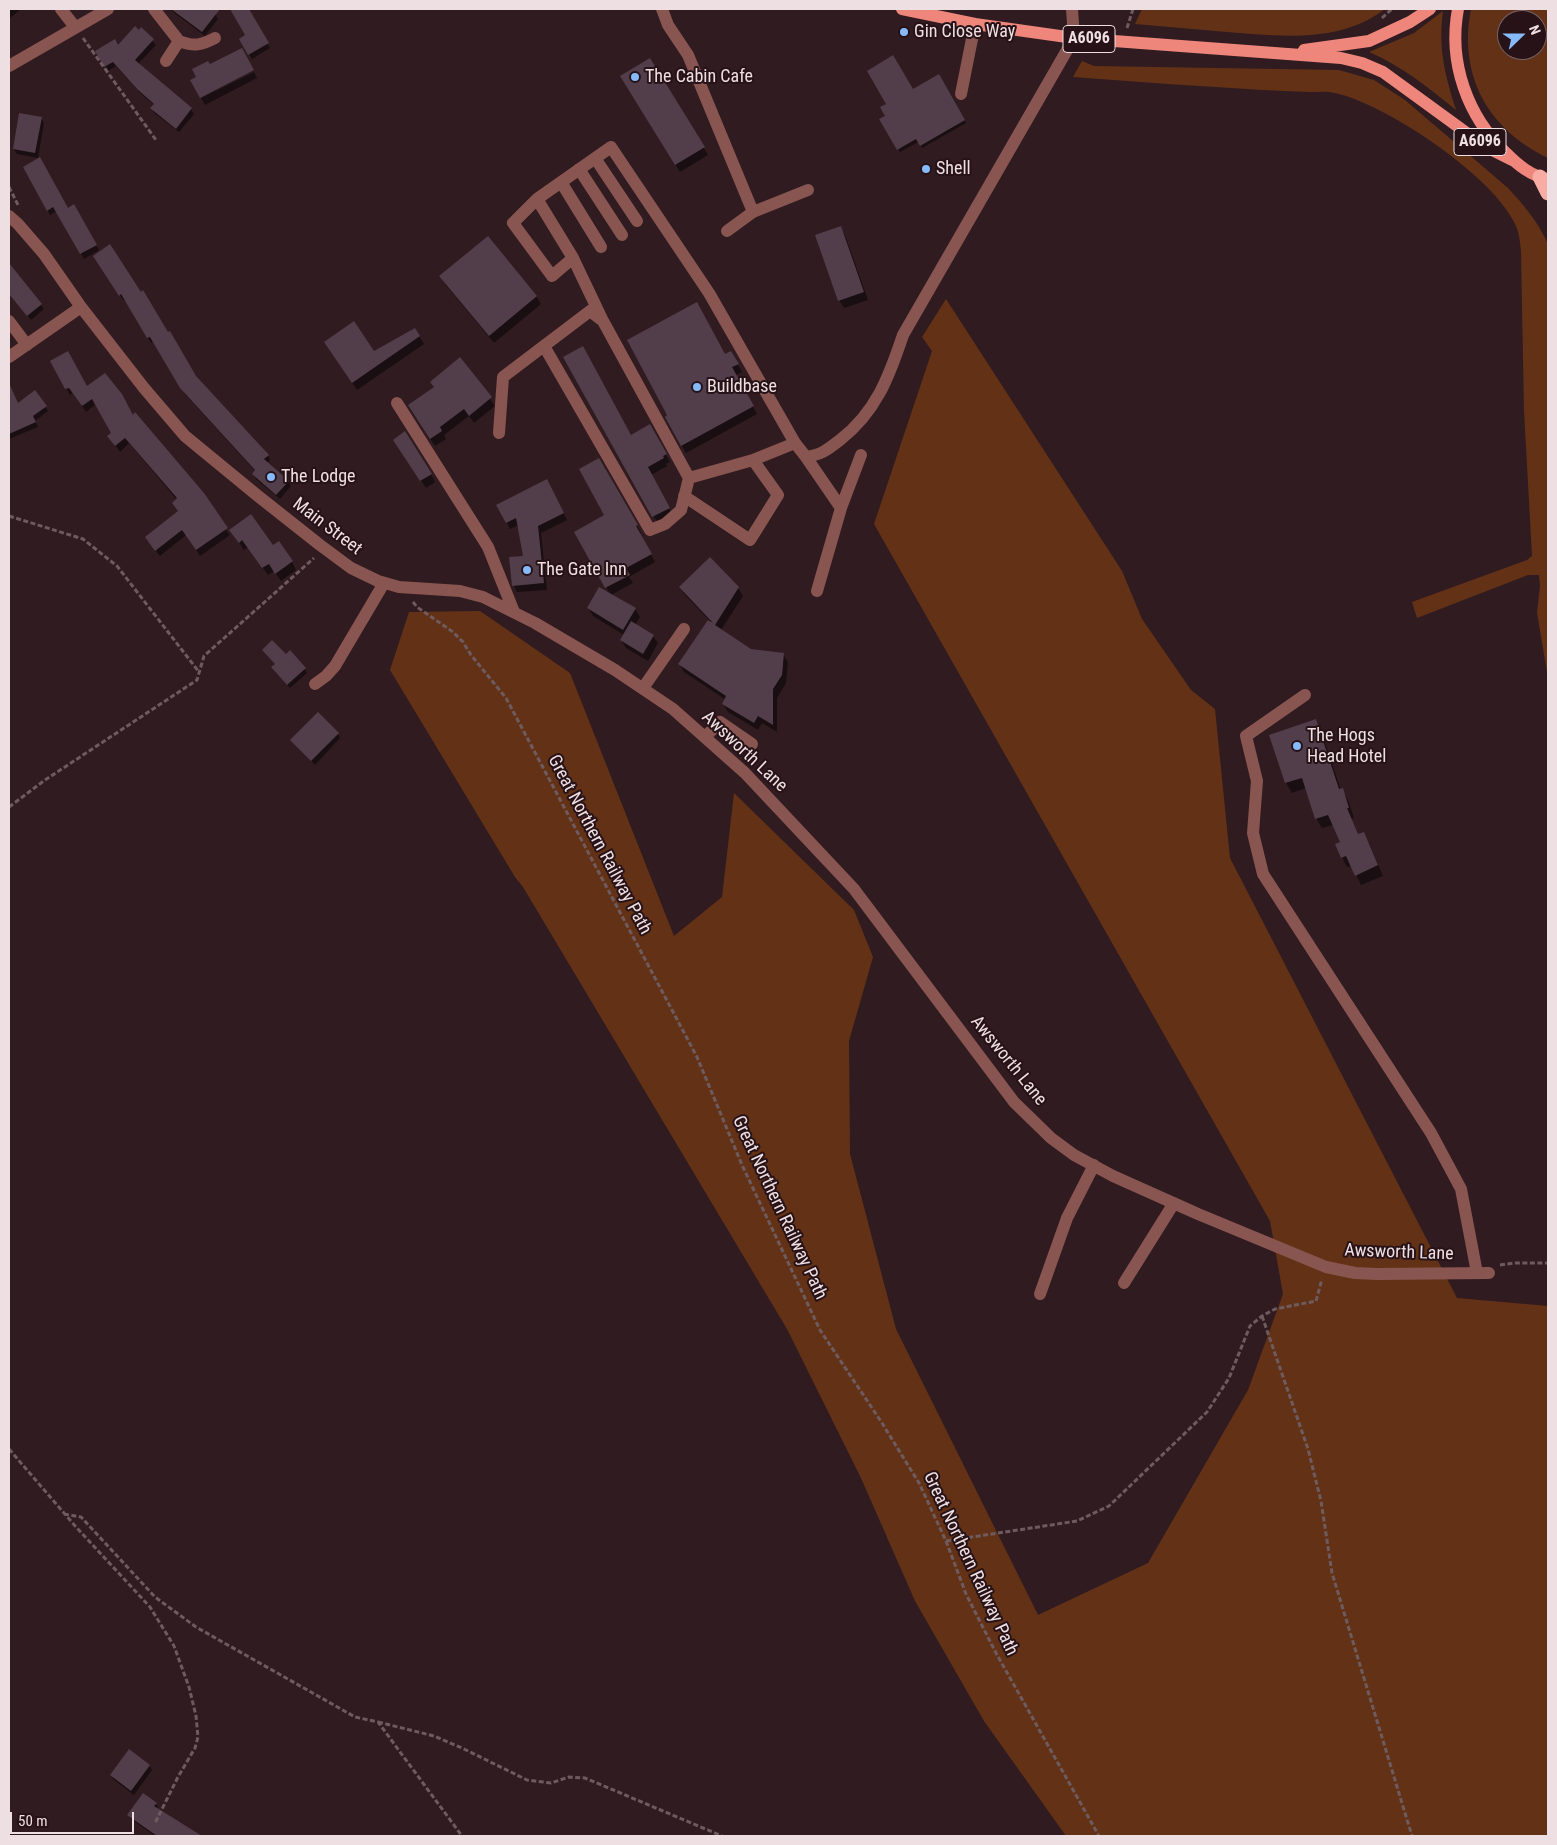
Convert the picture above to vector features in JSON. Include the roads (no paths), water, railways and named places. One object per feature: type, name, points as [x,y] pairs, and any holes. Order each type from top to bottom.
[{"type":"highway","points":[[1544,178],[1548,193]]},
{"type":"main road","name":"A6096","points":[[902,9],[975,24],[1074,38],[1341,58],[1362,62],[1383,72],[1486,147],[1514,160]]},
{"type":"main road","name":"A6096","points":[[1279,54],[1369,41],[1410,22],[1430,9]]},
{"type":"main road","points":[[1458,9],[1455,23],[1457,65],[1464,90],[1473,111],[1487,131],[1514,160],[1544,178]]},
{"type":"street","points":[[61,9],[76,27]]},
{"type":"street","points":[[10,67],[108,9]]},
{"type":"street","points":[[154,9],[180,41],[196,46],[215,38]]},
{"type":"street","points":[[662,9],[668,25],[688,55],[753,212]]},
{"type":"street","points":[[806,457],[822,454],[860,422],[876,402],[890,372],[903,335],[1074,38],[1072,9]]},
{"type":"street","points":[[961,94],[975,24]]},
{"type":"street","points":[[166,61],[180,41]]},
{"type":"street","points":[[573,258],[552,276],[513,223],[537,199],[611,147],[709,293],[795,442],[841,508]]},
{"type":"street","points":[[595,158],[637,221]]},
{"type":"street","points":[[579,170],[622,236]]},
{"type":"street","points":[[561,182],[601,247]]},
{"type":"street","points":[[727,232],[753,212],[808,190]]},
{"type":"street","points":[[537,199],[573,258],[603,321],[688,478],[681,510],[665,524],[650,530],[544,346]]},
{"type":"street","name":"Main Street","points":[[9,216],[44,254],[81,307],[144,388],[185,436],[258,496],[351,568],[384,583],[399,587],[460,591],[483,598],[535,623],[615,670]]},
{"type":"street","points":[[9,357],[81,307]]},
{"type":"street","points":[[499,434],[503,377],[590,311],[603,321]]},
{"type":"street","points":[[9,322],[27,345]]},
{"type":"street","points":[[397,403],[488,547],[514,612]]},
{"type":"street","points":[[688,478],[753,460],[795,442]]},
{"type":"street","points":[[817,591],[841,508],[861,456]]},
{"type":"street","points":[[684,496],[750,540],[778,496],[753,460]]},
{"type":"street","points":[[315,684],[335,666],[384,583]]},
{"type":"street","points":[[643,688],[684,629]]},
{"type":"street","name":"Awsworth Lane","points":[[615,670],[673,709],[745,772],[854,889],[1014,1102],[1051,1138],[1074,1154],[1113,1176],[1326,1267],[1370,1274],[1483,1273],[1461,1189],[1431,1133],[1263,874],[1253,833],[1257,781],[1246,736],[1305,695]]},
{"type":"street","points":[[705,737],[720,722],[752,744]]},
{"type":"street","points":[[1040,1294],[1067,1218],[1094,1165]]},
{"type":"street","points":[[1124,1283],[1174,1203]]},
{"type":"place","name":"Gin Close Way","points":[[904,32]]},
{"type":"place","name":"The Cabin Cafe","points":[[635,77]]},
{"type":"place","name":"Shell","points":[[926,169]]},
{"type":"place","name":"Buildbase","points":[[697,387]]},
{"type":"place","name":"The Lodge","points":[[271,477]]},
{"type":"place","name":"The Gate Inn","points":[[527,570]]},
{"type":"place","name":"The Hogs Head Hotel","points":[[1297,746]]}]
